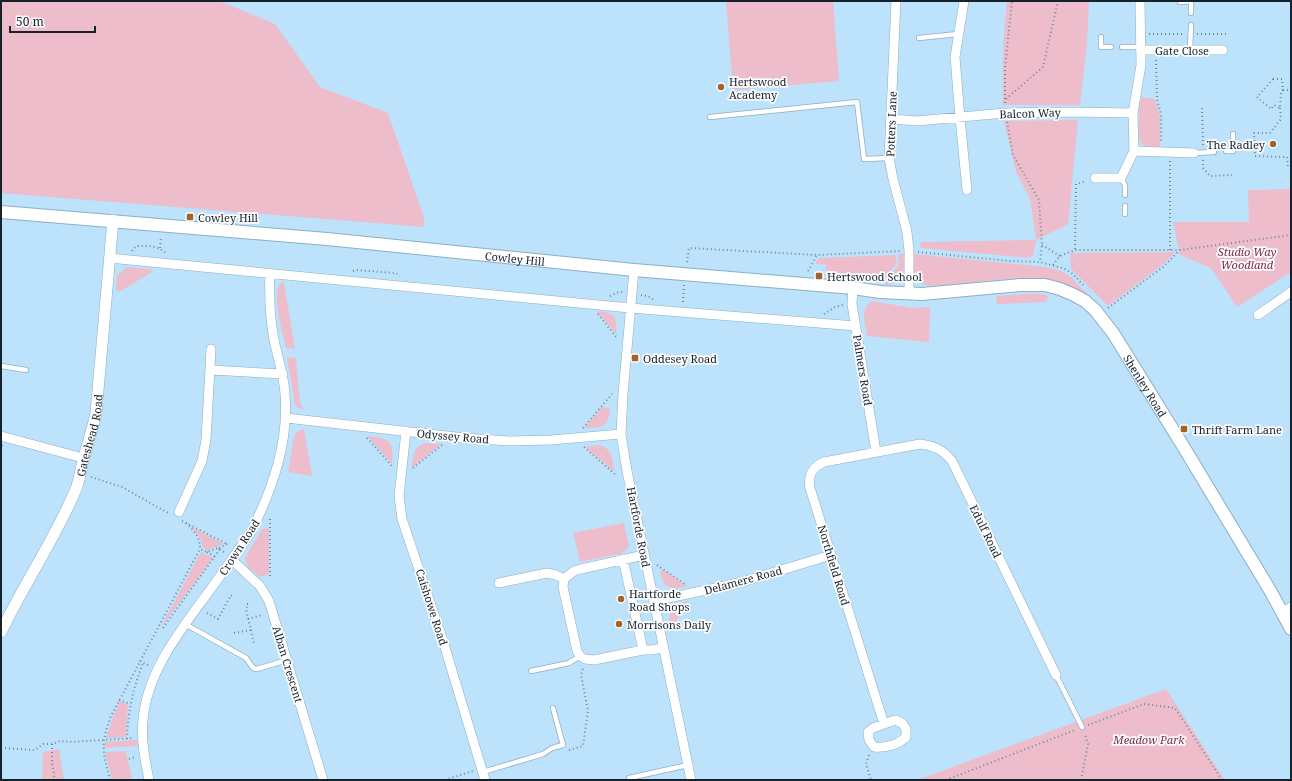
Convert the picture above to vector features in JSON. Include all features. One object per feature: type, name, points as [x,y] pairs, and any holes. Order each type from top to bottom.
[{"type":"main road","name":"Cowley Hill","points":[[1,212],[113,220],[327,239],[634,270],[853,288],[880,292],[909,293]]},
{"type":"main road","name":"Shenley Road","points":[[909,293],[922,294],[1020,285],[1045,285],[1074,295],[1085,301],[1095,310],[1113,333],[1287,610],[1291,629]]},
{"type":"street","name":"Potters Lane","points":[[896,1],[889,158],[907,232],[909,251],[909,293]]},
{"type":"street","points":[[964,1],[955,57],[967,190]]},
{"type":"street","points":[[1095,178],[1121,178],[1134,151],[1133,113],[1139,80],[1141,49],[1140,1]]},
{"type":"street","name":"Gate Close","points":[[1141,49],[1223,50]]},
{"type":"street","name":"Balcon Way","points":[[891,119],[917,121],[1005,113],[1133,113]]},
{"type":"street","points":[[1134,151],[1194,153]]},
{"type":"street","name":"Gateshead Road","points":[[1,632],[64,515],[81,474],[83,458],[96,413],[113,220]]},
{"type":"street","points":[[109,258],[630,308],[856,326]]},
{"type":"street","name":"Hartforde Road","points":[[634,270],[621,434],[644,555],[691,780]]},
{"type":"street","name":"Crown Road","points":[[149,780],[144,752],[143,718],[146,699],[153,680],[168,649],[251,532],[273,482],[280,459],[286,418],[282,374],[274,341],[270,313],[270,273]]},
{"type":"street","name":"Palmers Road","points":[[853,288],[852,304],[876,452]]},
{"type":"street","points":[[1258,315],[1291,292]]},
{"type":"street","points":[[177,516],[202,460],[206,440],[211,349]]},
{"type":"street","points":[[210,370],[282,374]]},
{"type":"street","name":"Odyssey Road","points":[[286,418],[465,438],[509,441],[551,440],[621,434]]},
{"type":"street","name":"Caishowe Road","points":[[406,431],[399,496],[402,519],[444,644],[483,774]]},
{"type":"street","points":[[1,436],[83,458]]},
{"type":"street","name":"Edulf Road","points":[[876,452],[920,444],[930,445],[940,448],[952,461],[1056,675]]},
{"type":"street","name":"Northfield Road","points":[[876,452],[824,462],[817,465],[810,475],[809,480],[810,488],[884,724]]},
{"type":"street","points":[[644,555],[581,569],[574,572],[564,580],[563,587],[575,644],[577,651],[582,657],[594,660],[643,650],[663,648]]},
{"type":"street","name":"Delamere Road","points":[[654,600],[739,583],[831,555]]},
{"type":"street","name":"Alban Crescent","points":[[232,559],[260,586],[265,593],[323,780]]},
{"type":"street","name":"Hartforde Road","points":[[623,559],[643,650]]},
{"type":"street","points":[[499,583],[547,573],[556,575],[564,580]]},
{"type":"street","points":[[895,720],[902,723],[906,729],[906,737],[901,742],[882,748],[874,748],[869,740],[868,732],[873,728],[884,724],[895,720]]},
{"type":"lane","points":[[1180,2],[1190,2],[1191,13]]},
{"type":"lane","points":[[1190,50],[1191,25]]},
{"type":"lane","points":[[919,38],[958,34]]},
{"type":"lane","points":[[1101,37],[1101,47],[1111,47]]},
{"type":"lane","points":[[1122,47],[1141,49]]},
{"type":"lane","points":[[710,117],[857,102],[864,159],[889,158]]},
{"type":"lane","points":[[1226,151],[1233,151],[1233,134]]},
{"type":"lane","points":[[1194,153],[1214,152]]},
{"type":"lane","points":[[1121,178],[1125,185],[1125,195]]},
{"type":"lane","points":[[1125,206],[1125,214]]},
{"type":"lane","points":[[1,366],[26,370]]},
{"type":"lane","points":[[185,624],[246,658],[253,668],[257,669],[287,660]]},
{"type":"lane","points":[[530,671],[569,663],[582,657]]},
{"type":"lane","points":[[1056,675],[1082,727]]},
{"type":"lane","points":[[483,774],[543,754],[552,748],[563,745],[553,708]]},
{"type":"lane","points":[[629,778],[688,765]]},
{"type":"path","points":[[1012,1],[1005,68],[1005,113],[1013,155],[1039,200],[1042,245],[1040,262]]},
{"type":"path","points":[[1006,99],[1043,67],[1058,1]]},
{"type":"path","points":[[1156,50],[1157,99],[1161,115],[1165,152],[1170,250]]},
{"type":"path","points":[[1280,108],[1274,105],[1271,109],[1257,97],[1273,79],[1282,80],[1283,90],[1280,92],[1281,119],[1270,133],[1254,133],[1255,156],[1288,156],[1288,168]]},
{"type":"path","points":[[1283,90],[1291,90]]},
{"type":"path","points":[[1075,250],[1076,184],[1095,178]]},
{"type":"path","points":[[1052,265],[1060,256],[1075,250],[1180,250],[1291,235]]},
{"type":"path","points":[[1042,245],[1060,256]]},
{"type":"path","points":[[686,266],[689,248],[817,256],[909,251],[1010,261],[1040,262],[1065,269],[1086,289]]},
{"type":"path","points":[[1106,309],[1163,268],[1180,250]]},
{"type":"path","points":[[808,271],[817,256]]},
{"type":"path","points":[[683,304],[684,281]]},
{"type":"path","points":[[593,309],[617,338]]},
{"type":"path","points":[[581,430],[612,394]]},
{"type":"path","points":[[365,435],[393,467]]},
{"type":"path","points":[[410,470],[444,444]]},
{"type":"path","points":[[583,446],[617,476]]},
{"type":"path","points":[[81,474],[122,487],[177,516],[195,532],[200,541],[200,549],[111,716],[104,740],[104,757],[110,780]]},
{"type":"path","points":[[270,512],[270,576]]},
{"type":"path","points":[[185,523],[191,524],[227,544],[219,549],[206,552]]},
{"type":"path","points":[[200,549],[215,558]]},
{"type":"path","points":[[219,549],[232,559]]},
{"type":"path","points":[[163,628],[215,558],[219,549]]},
{"type":"path","points":[[657,565],[690,587]]},
{"type":"path","points":[[207,613],[218,619],[231,595],[233,596]]},
{"type":"path","points":[[247,604],[246,609],[254,644]]},
{"type":"path","points":[[248,619],[262,615]]},
{"type":"path","points":[[234,633],[251,630]]},
{"type":"path","points":[[562,752],[583,746],[588,712],[581,675],[582,657]]},
{"type":"path","points":[[127,738],[130,704],[137,679],[144,663]]},
{"type":"path","points":[[119,700],[130,704]]},
{"type":"path","points":[[946,780],[1144,704],[1175,708],[1222,780]]},
{"type":"path","points":[[1081,780],[1088,744],[1082,727]]},
{"type":"path","points":[[1,748],[35,750],[43,744],[52,744],[60,741],[72,742],[143,738]]},
{"type":"path","points":[[52,744],[52,763],[55,780]]},
{"type":"path","points":[[871,780],[866,764],[868,757],[874,748]]},
{"type":"path","points":[[446,780],[483,774]]},
{"type":"green space","points":[[1,1],[220,1],[275,24],[320,87],[388,113],[424,218],[424,227],[1,193]]},
{"type":"green space","points":[[726,1],[833,1],[839,81],[733,90]]},
{"type":"green space","points":[[1007,1],[1089,1],[1087,43],[1080,105],[1003,105],[1003,53]]},
{"type":"green space","points":[[1142,97],[1155,99],[1160,116],[1160,147],[1144,146],[1140,142],[1139,106]]},
{"type":"green space","points":[[1078,120],[1068,224],[1036,240],[1030,198],[1016,172],[1004,121]]},
{"type":"green space","name":"Studio Way Woodland","points":[[1291,189],[1291,272],[1237,307],[1211,268],[1180,255],[1173,222],[1249,222],[1248,190]]},
{"type":"green space","points":[[1036,240],[1033,255],[1030,258],[921,248],[920,242]]},
{"type":"green space","points":[[1176,252],[1161,266],[1108,306],[1071,269],[1070,253]]},
{"type":"green space","points":[[904,253],[904,270],[900,278],[885,285],[899,264],[898,255]]},
{"type":"green space","points":[[914,254],[1045,267],[1061,271],[1070,276],[1092,299],[1081,292],[1057,282],[1044,279],[1019,278],[932,286],[925,285],[919,281],[915,275]]},
{"type":"green space","points":[[895,255],[897,263],[881,282],[862,280],[825,270],[826,264],[815,264],[819,258]]},
{"type":"green space","points":[[127,267],[151,269],[152,272],[119,292],[116,290],[117,275]]},
{"type":"green space","points":[[282,282],[284,282],[295,349],[286,348],[278,314],[277,295]]},
{"type":"green space","points":[[1036,293],[1049,296],[1046,302],[997,304],[996,296]]},
{"type":"green space","points":[[872,301],[913,308],[930,307],[929,342],[867,336],[864,312],[865,308]]},
{"type":"green space","points":[[596,311],[608,313],[614,316],[616,323],[616,334]]},
{"type":"green space","points":[[287,357],[296,358],[300,403],[304,410],[297,407],[295,404]]},
{"type":"green space","points":[[602,407],[610,408],[606,423],[600,427],[584,428]]},
{"type":"green space","points":[[304,429],[312,476],[288,472],[294,436],[297,432]]},
{"type":"green space","points":[[367,436],[381,438],[389,442],[392,450],[392,464]]},
{"type":"green space","points":[[425,443],[441,444],[412,468],[413,456],[416,450]]},
{"type":"green space","points":[[600,445],[610,452],[613,471],[585,447]]},
{"type":"green space","points":[[624,523],[629,546],[623,553],[580,562],[573,533]]},
{"type":"green space","points":[[190,526],[224,544],[208,550],[202,547],[201,539]]},
{"type":"green space","points":[[269,528],[269,574],[260,577],[248,567],[245,558],[262,529]]},
{"type":"green space","points":[[201,552],[213,558],[162,625]]},
{"type":"green space","points":[[662,569],[687,586],[672,588],[666,585],[660,572]]},
{"type":"green space","points":[[689,601],[672,627],[669,619],[671,609],[678,604]]},
{"type":"green space","name":"Meadow Park","points":[[1166,689],[1225,780],[917,780]]},
{"type":"green space","points":[[120,701],[128,705],[126,737],[106,738],[113,716]]},
{"type":"green space","points":[[137,740],[138,744],[136,746],[105,748],[105,742]]},
{"type":"green space","points":[[59,749],[64,780],[42,780],[43,752]]},
{"type":"green space","points":[[126,751],[132,780],[112,780],[105,752]]},
{"type":"place","name":"Hertswood Academy","points":[[721,87]]},
{"type":"place","name":"The Radley","points":[[1273,144]]},
{"type":"place","name":"Cowley Hill","points":[[190,217]]},
{"type":"place","name":"Hertswood School","points":[[819,276]]},
{"type":"place","name":"Oddesey Road","points":[[635,358]]},
{"type":"place","name":"Thrift Farm Lane","points":[[1184,429]]},
{"type":"place","name":"Hartforde Road Shops","points":[[621,599]]},
{"type":"place","name":"Morrisons Daily","points":[[619,624]]}]
